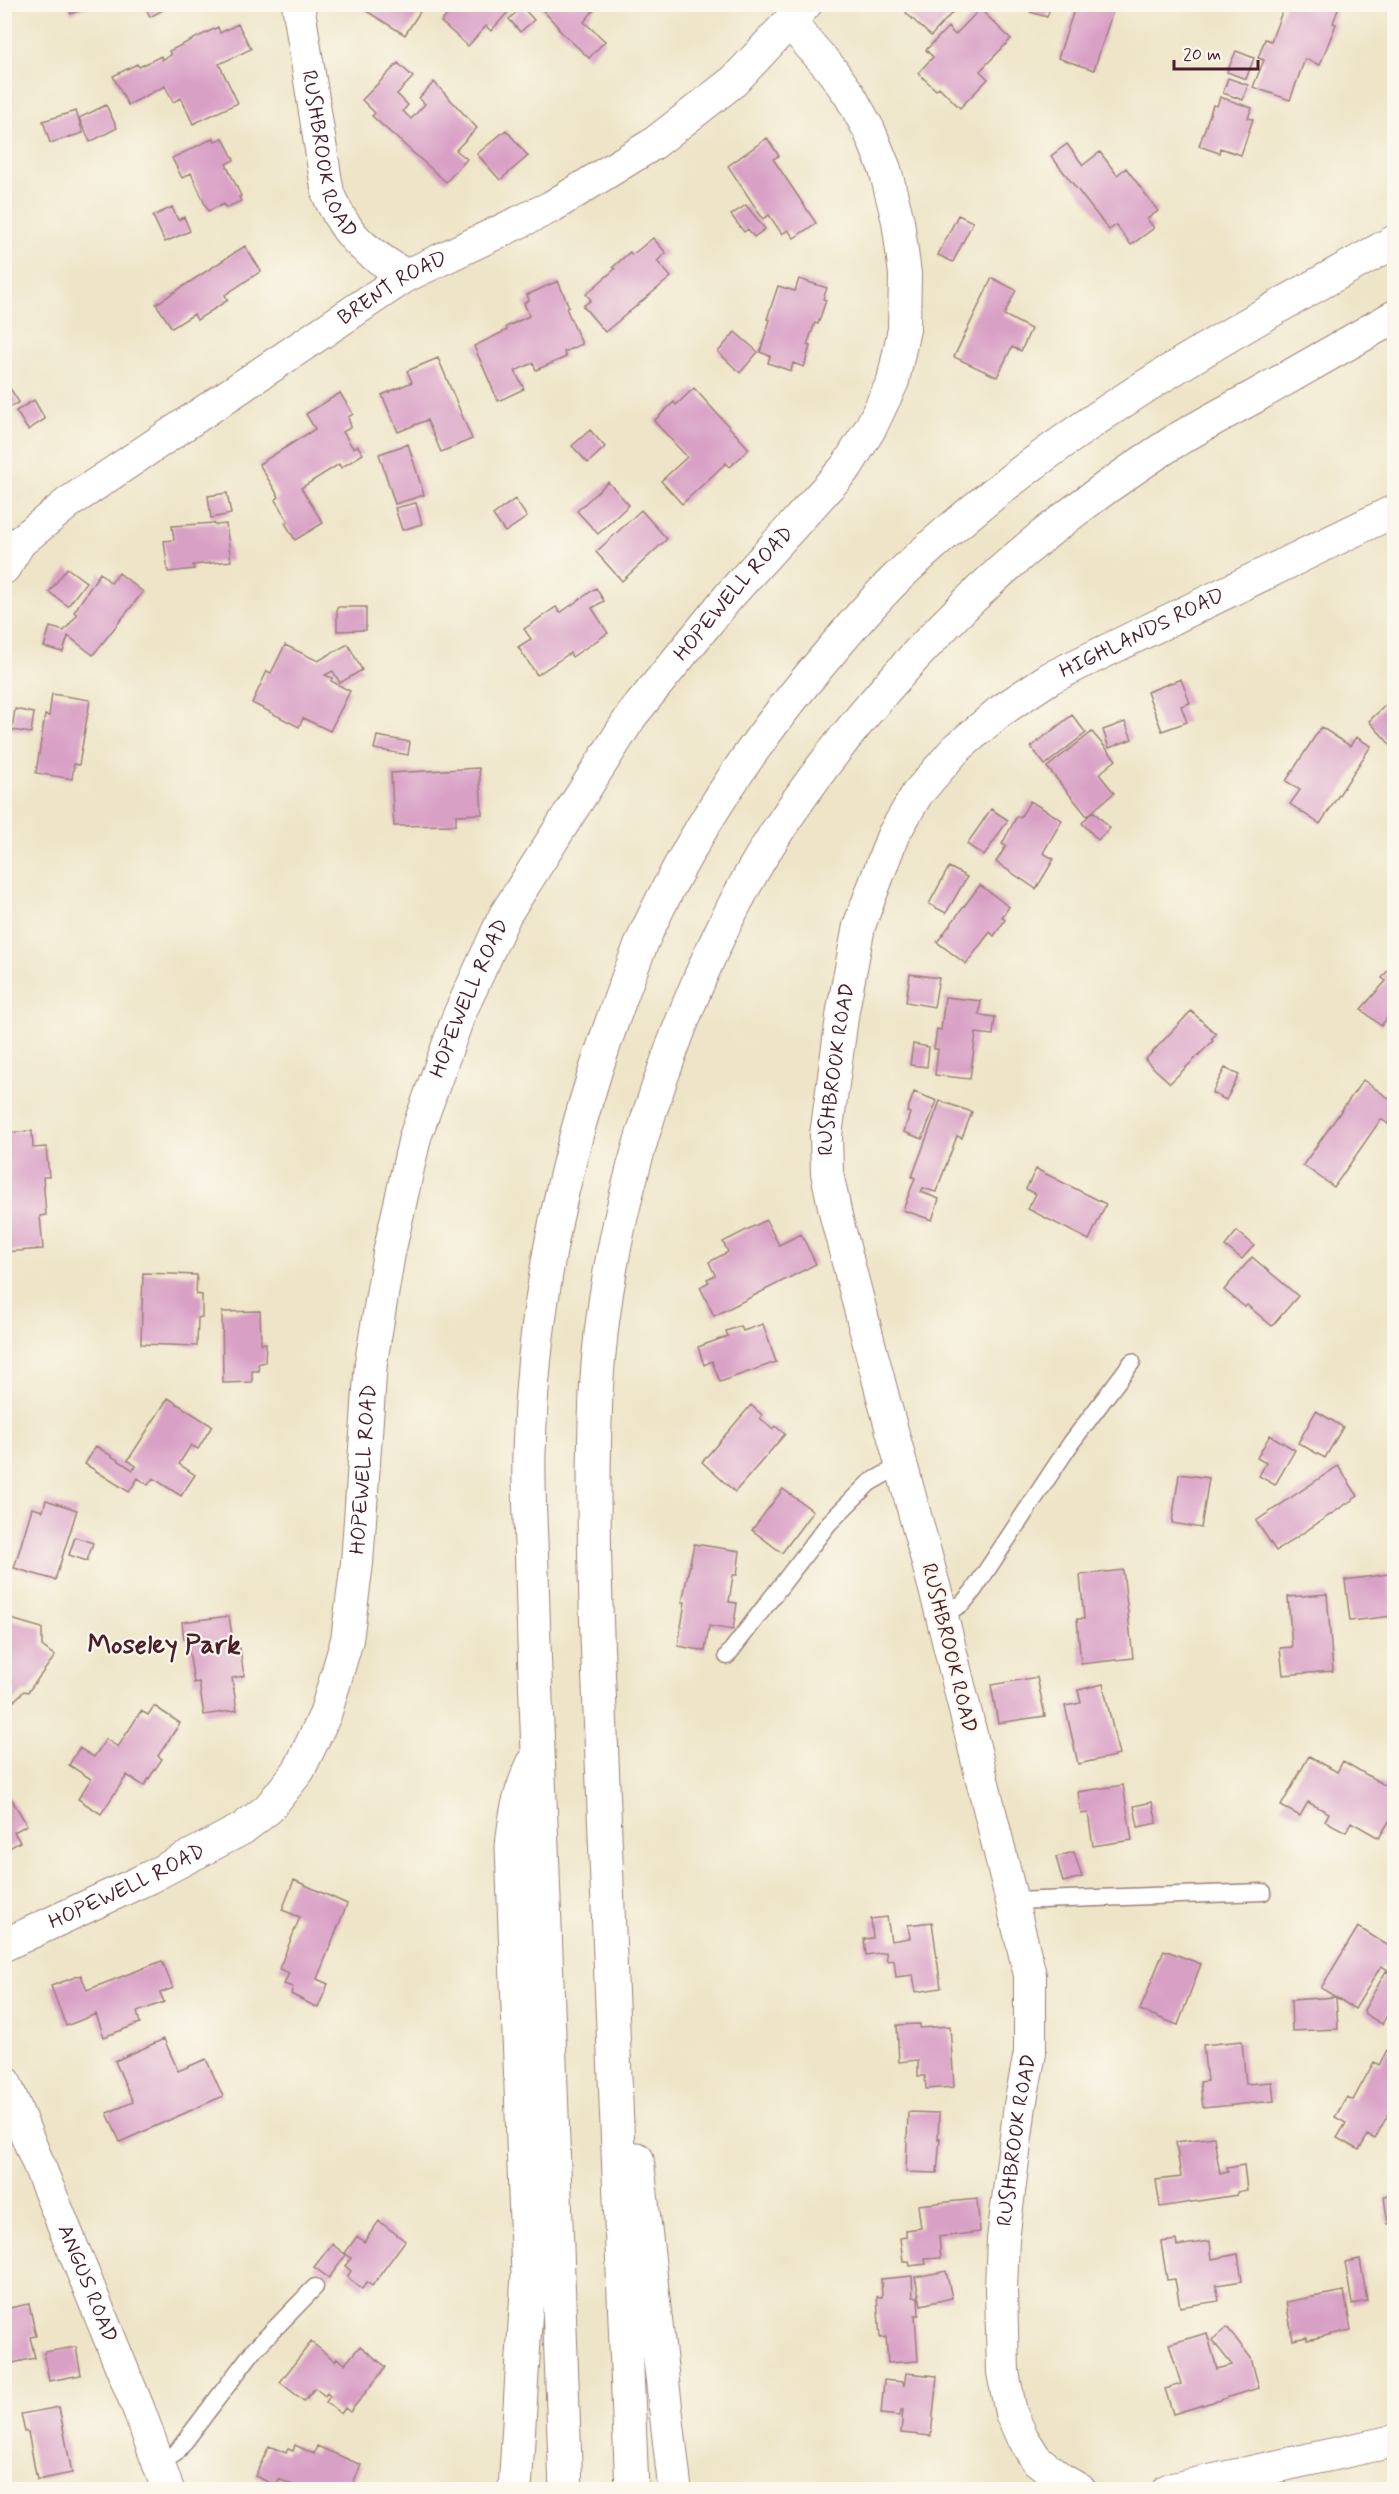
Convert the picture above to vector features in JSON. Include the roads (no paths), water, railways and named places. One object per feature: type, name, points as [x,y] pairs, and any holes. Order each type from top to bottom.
[{"type":"highway","points":[[566,2490],[529,1453],[536,1360],[553,1226],[587,1095],[627,977],[650,925],[684,861],[748,758],[790,699],[901,573],[1043,455],[1122,401],[1230,333],[1395,242]]},
{"type":"highway","points":[[632,2490],[607,1913],[594,1510],[596,1390],[605,1299],[622,1206],[649,1109],[691,998],[728,917],[774,836],[835,752],[894,680],[968,602],[1042,537],[1098,494],[1177,440],[1395,317]]},
{"type":"highway","points":[[515,2490],[528,2274],[512,1847],[515,1809],[538,1752]]},
{"type":"highway","points":[[607,1913],[661,2352],[675,2490]]},
{"type":"street","name":"RUSHBROOK ROAD","points":[[298,4],[328,194],[338,217],[352,238],[406,276]]},
{"type":"street","name":"BRENT ROAD","points":[[4,568],[20,542],[51,516],[406,276],[551,207],[653,144],[734,81],[798,14]]},
{"type":"street","name":"HOPEWELL ROAD","points":[[4,1945],[148,1878],[242,1829],[268,1809],[299,1770],[325,1715],[347,1640],[357,1563],[370,1362],[389,1252],[416,1137],[459,1016],[505,915],[632,715],[730,595],[847,466],[871,427],[893,381],[904,329],[905,274],[898,221],[885,169],[869,130],[849,94],[830,68],[798,14]]},
{"type":"street","name":"HIGHLANDS ROAD","points":[[917,794],[963,742],[999,712],[1050,678],[1395,511]]},
{"type":"street","name":"RUSHBROOK ROAD","points":[[917,794],[893,835],[859,926],[843,1010],[826,1135],[827,1173],[836,1216],[942,1616],[1030,1975],[1032,2019],[1030,2054],[1020,2105],[1003,2239],[1001,2289],[1003,2372],[1011,2413],[1036,2459],[1061,2479],[1080,2490]]},
{"type":"street","name":"ANGUS ROAD","points":[[4,2080],[163,2477]]},
{"type":"street","points":[[1168,2490],[1395,2440]]},
{"type":"lane","points":[[942,1616],[963,1603],[973,1591],[1071,1443],[1132,1362]]},
{"type":"lane","points":[[727,1656],[829,1523],[869,1483],[901,1465]]},
{"type":"lane","points":[[1013,1901],[1263,1892]]},
{"type":"lane","points":[[163,2477],[176,2453],[254,2350],[315,2287]]},
{"type":"district","name":"Moseley Park","points":[[164,1645]]}]
